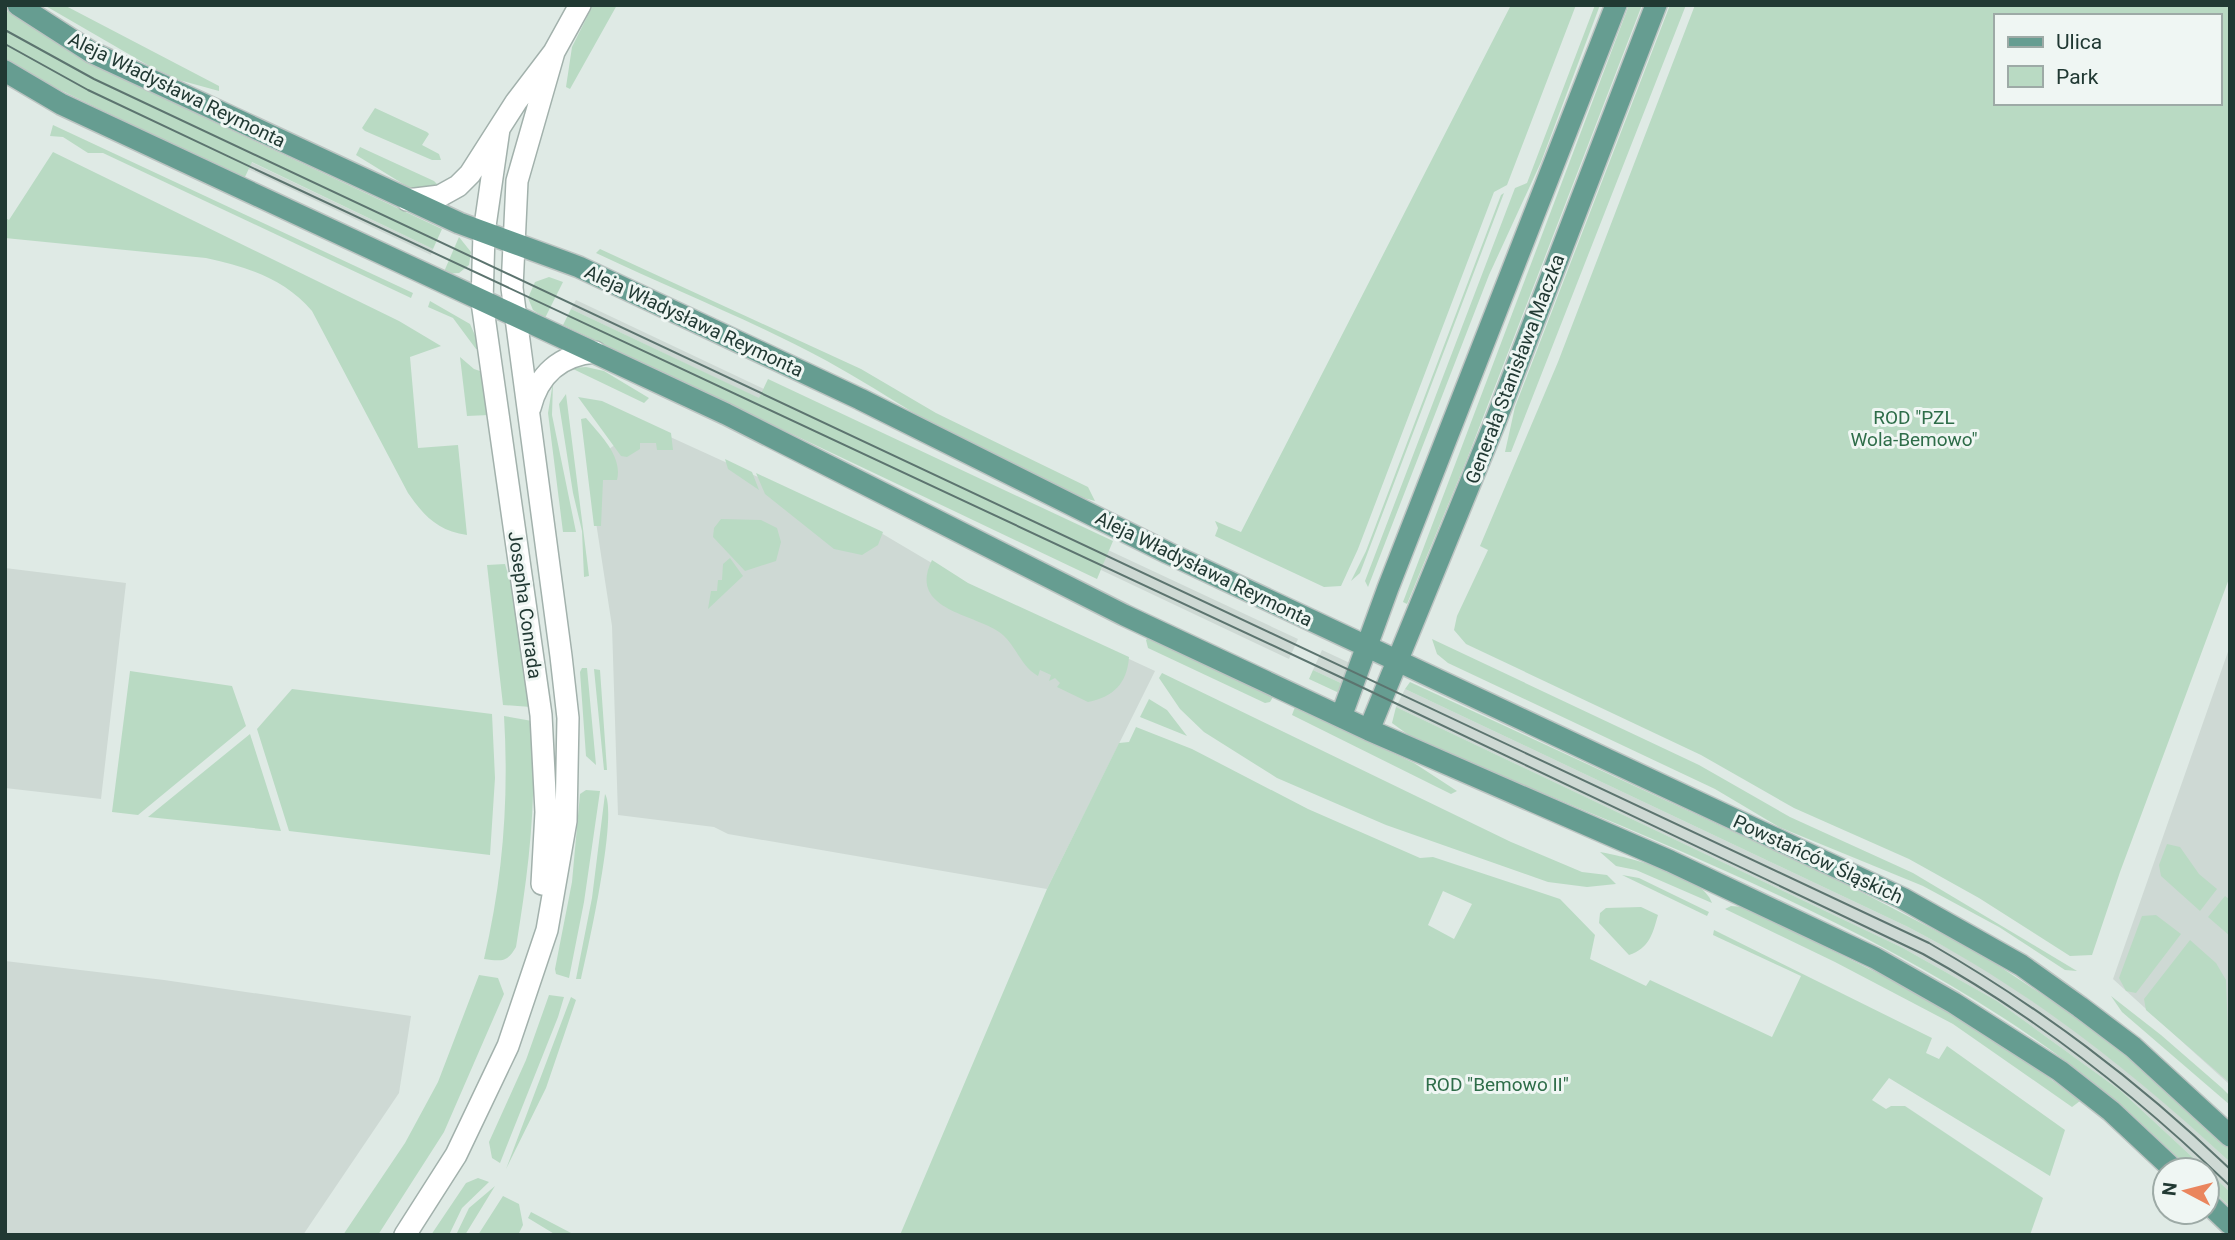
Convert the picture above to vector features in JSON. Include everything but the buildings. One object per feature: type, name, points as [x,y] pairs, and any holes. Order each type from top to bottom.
[{"type":"main road","name":"Aleja Władysława Reymonta","points":[[18,5],[91,52],[407,200],[484,233],[579,267],[848,394],[1168,553],[1367,647]]},
{"type":"main road","name":"Generała Stanisława Maczka","points":[[1341,716],[1616,5]]},
{"type":"main road","name":"Generała Stanisława Maczka","points":[[1368,730],[1496,420],[1656,5]]},
{"type":"main road","points":[[5,71],[61,104],[482,302],[595,352],[876,487],[1064,586],[1368,730],[1670,861],[1875,958],[1954,1003],[2060,1071],[2111,1111],[2159,1156]]},
{"type":"main road","name":"Powstańców Śląskich","points":[[1367,647],[1870,883],[2021,965],[2133,1047],[2230,1136]]},
{"type":"street","points":[[407,200],[440,196],[458,186],[475,167],[554,52],[580,5]]},
{"type":"street","name":"Josepha Conrada","points":[[405,1235],[440,1184],[484,1102],[508,1045],[547,930],[566,821],[568,718],[512,288],[517,181],[554,52]]},
{"type":"street","name":"Josepha Conrada","points":[[499,129],[484,233],[482,302],[541,715],[546,812],[545,866],[530,977]]},
{"type":"street","points":[[528,417],[533,394],[549,371],[569,357],[595,352]]},
{"type":"shaded area","points":[[251,162],[433,249],[431,255],[248,169]]},
{"type":"shaded area","points":[[576,300],[764,389],[760,399],[571,309]]},
{"type":"shaded area","points":[[644,425],[881,533],[969,585],[1155,671],[1047,889],[728,834],[714,827],[618,815],[612,626],[587,464]]},
{"type":"shaded area","points":[[1108,550],[1298,639],[1289,659],[1101,570]]},
{"type":"shaded area","points":[[5,568],[126,583],[101,799],[5,788]]},
{"type":"shaded area","points":[[2230,646],[2230,1085],[2113,979]]},
{"type":"shaded area","points":[[1322,650],[1352,664],[1345,685],[1313,670]]},
{"type":"shaded area","points":[[1405,689],[1908,927],[1983,967],[2078,1032],[2166,1103],[2230,1162],[2230,1192],[2221,1184],[2221,1156],[2191,1156],[2121,1091],[1997,1001],[1903,948],[1396,707]]},
{"type":"shaded area","points":[[5,961],[164,980],[411,1016],[399,1093],[303,1235],[5,1235]]},
{"type":"green space","points":[[44,5],[64,5],[219,86],[219,91],[179,80],[151,67]]},
{"type":"green space","points":[[593,5],[617,5],[570,89],[566,87],[572,47]]},
{"type":"green space","points":[[1511,5],[1576,5],[1507,185],[1494,192],[1358,549],[1341,586],[1324,587],[1215,536],[1218,528],[1215,521],[1241,532]]},
{"type":"green space","points":[[1595,5],[1600,5],[1541,162],[1489,275],[1368,587],[1365,581],[1515,188],[1527,183]]},
{"type":"green space","points":[[1629,5],[1642,5],[1467,459],[1407,604],[1403,602]]},
{"type":"green space","points":[[1670,5],[1686,5],[1511,452],[1505,452],[1515,407]]},
{"type":"green space","name":"ROD \"PZL Wola-Bemowo\"","points":[[1695,5],[2230,5],[2230,576],[2092,955],[2070,956],[1979,898],[1909,859],[1794,808],[1701,755],[1466,644],[1454,630],[1457,616],[1488,550],[1480,546],[1558,362]]},
{"type":"green space","points":[[5,10],[116,76],[442,229],[433,249],[252,162],[244,179],[46,83],[5,59]]},
{"type":"green space","points":[[375,108],[427,132],[429,134],[422,145],[439,154],[441,160],[432,160],[365,131],[362,128]]},
{"type":"green space","points":[[53,125],[413,293],[411,298],[103,153],[88,153],[63,137],[50,136]]},
{"type":"green space","points":[[360,147],[434,181],[441,188],[413,190],[356,155]]},
{"type":"green space","points":[[53,152],[399,321],[441,346],[410,357],[418,448],[458,445],[467,535],[440,526],[414,501],[312,311],[277,282],[236,265],[206,258],[5,238],[5,218],[9,220]]},
{"type":"green space","points":[[1504,193],[1360,573],[1351,581],[1366,551]]},
{"type":"green space","points":[[459,237],[471,252],[469,265],[459,273],[443,274]]},
{"type":"green space","points":[[600,249],[861,369],[936,413],[1088,487],[1095,501],[1024,475],[799,346],[596,253]]},
{"type":"green space","points":[[549,277],[563,282],[545,318],[533,310],[528,298],[535,282]]},
{"type":"green space","points":[[430,301],[470,324],[481,349],[476,349],[453,318],[428,307]]},
{"type":"green space","points":[[571,309],[759,398],[768,379],[1113,541],[1097,579],[563,325]]},
{"type":"green space","points":[[460,357],[474,369],[483,372],[489,415],[467,416]]},
{"type":"green space","points":[[586,367],[604,371],[649,398],[644,403],[571,368]]},
{"type":"green space","points":[[553,382],[552,415],[576,532],[563,532],[548,413]]},
{"type":"green space","points":[[566,394],[589,576],[584,577],[582,531],[559,404]]},
{"type":"green space","points":[[578,397],[602,401],[671,433],[673,450],[657,450],[656,443],[640,443],[640,449],[627,457],[621,456]]},
{"type":"green space","points":[[586,418],[609,446],[617,463],[617,480],[603,480],[601,526],[594,526],[581,419]]},
{"type":"green space","points":[[725,459],[752,472],[759,490],[728,469]]},
{"type":"green space","points":[[756,473],[883,532],[878,545],[862,555],[834,549],[765,494]]},
{"type":"green space","points":[[721,519],[761,520],[777,528],[781,542],[776,561],[745,571],[713,537],[714,528]]},
{"type":"green space","points":[[730,558],[743,576],[708,609],[711,591],[717,591],[718,580],[722,580],[723,564]]},
{"type":"green space","points":[[932,560],[968,583],[1129,657],[1122,682],[1105,697],[1088,702],[1057,687],[1060,683],[1055,678],[1049,681],[1051,675],[1040,670],[1038,676],[1027,667],[1003,635],[937,601],[929,591],[927,577]]},
{"type":"green space","points":[[505,564],[521,619],[531,707],[503,705],[487,565]]},
{"type":"green space","points":[[1148,638],[1273,697],[1270,702],[1265,703],[1148,648]]},
{"type":"green space","points":[[1432,639],[1699,765],[1790,817],[1913,873],[2077,971],[2065,970],[1999,927],[1923,886],[1779,827],[1715,789],[1448,663],[1437,654]]},
{"type":"green space","points":[[582,668],[587,668],[596,765],[586,756],[580,672]]},
{"type":"green space","points":[[594,669],[600,670],[607,770],[604,770]]},
{"type":"green space","points":[[1313,670],[1345,685],[1343,689],[1337,692],[1309,679]]},
{"type":"green space","points":[[130,671],[232,686],[246,726],[138,815],[112,812]]},
{"type":"green space","points":[[1162,673],[1511,842],[1582,872],[1607,875],[1616,884],[1587,887],[1548,882],[1386,825],[1277,778],[1204,732],[1180,709],[1159,678]]},
{"type":"green space","points":[[1410,682],[1844,883],[1981,954],[2079,1019],[2135,1063],[2230,1149],[2230,1162],[2155,1095],[2077,1033],[2037,1004],[1952,951],[1908,927],[1405,689]]},
{"type":"green space","points":[[292,689],[492,714],[495,778],[490,855],[289,831],[257,729]]},
{"type":"green space","points":[[1149,699],[1167,710],[1187,736],[1140,717]]},
{"type":"green space","points":[[1295,707],[1414,763],[1457,791],[1451,794],[1292,715]]},
{"type":"green space","points":[[1396,707],[1903,948],[1997,1001],[2121,1091],[2191,1156],[2176,1156],[2071,1065],[1996,1013],[1918,966],[1753,883],[1414,739],[1392,723]]},
{"type":"green space","points":[[504,716],[532,721],[533,807],[516,947],[503,960],[494,960],[484,959],[496,899],[503,838],[506,778]]},
{"type":"green space","name":"ROD \"Bemowo II\"","points":[[1136,727],[1192,749],[1308,809],[1420,858],[1433,857],[1560,899],[1595,935],[1590,959],[1646,986],[1650,980],[1772,1037],[1801,976],[1713,935],[1714,930],[1932,1038],[1926,1053],[1939,1059],[1947,1046],[2065,1130],[2050,1176],[1889,1078],[1872,1100],[1886,1109],[1891,1106],[1905,1106],[2043,1198],[2030,1235],[900,1235],[1047,889],[1119,743],[1129,742]],"holes":[[[1443,891],[1472,904],[1454,939],[1428,925]]]},
{"type":"green space","points":[[250,734],[281,831],[148,817]]},
{"type":"green space","points":[[586,790],[600,791],[584,902],[569,978],[556,974],[555,969],[572,882],[580,794]]},
{"type":"green space","points":[[605,794],[608,827],[605,853],[590,940],[581,979],[576,979],[592,898]]},
{"type":"green space","points":[[2167,844],[2180,847],[2199,874],[2217,889],[2200,911],[2161,876],[2159,865]]},
{"type":"green space","points":[[1600,852],[1645,863],[1680,876],[1706,893],[1712,903],[1636,870],[1616,866]]},
{"type":"green space","points":[[1622,875],[1639,878],[1709,912],[1707,916]]},
{"type":"green space","points":[[2225,896],[2230,900],[2230,936],[2208,917]]},
{"type":"green space","points":[[1731,906],[1744,907],[1926,997],[2017,1054],[2080,1101],[2072,1107],[1953,1024],[1835,962],[1725,909]]},
{"type":"green space","points":[[1641,907],[1658,915],[1649,940],[1641,949],[1629,955],[1599,923],[1600,913],[1606,908]]},
{"type":"green space","points":[[2156,915],[2181,934],[2136,993],[2126,991],[2119,978],[2142,916]]},
{"type":"green space","points":[[2190,940],[2216,963],[2226,980],[2230,1083],[2146,1010],[2144,999]]},
{"type":"green space","points":[[479,975],[498,978],[504,994],[444,1132],[378,1235],[343,1235],[405,1143],[438,1082]]},
{"type":"green space","points":[[549,995],[564,997],[500,1163],[492,1158],[489,1142],[526,1060]]},
{"type":"green space","points":[[2111,996],[2222,1088],[2230,1096],[2230,1105],[2122,1012]]},
{"type":"green space","points":[[571,997],[576,1000],[546,1088],[506,1169]]},
{"type":"green space","points":[[478,1178],[489,1182],[462,1208],[449,1235],[431,1235],[466,1183]]},
{"type":"green space","points":[[2221,1184],[2230,1192],[2230,1207],[2221,1198]]},
{"type":"green space","points":[[495,1186],[465,1235],[456,1235],[469,1208]]},
{"type":"green space","points":[[503,1196],[519,1204],[523,1225],[518,1235],[478,1235]]},
{"type":"green space","points":[[531,1212],[573,1235],[556,1235],[528,1218]]},
{"type":"tram line","points":[[5,30],[94,79],[1929,943],[2049,1019],[2123,1075],[2230,1169]]},
{"type":"tram line","points":[[5,44],[88,90],[1353,683],[1923,954],[2006,1004],[2084,1059],[2158,1120],[2230,1186]]}]
